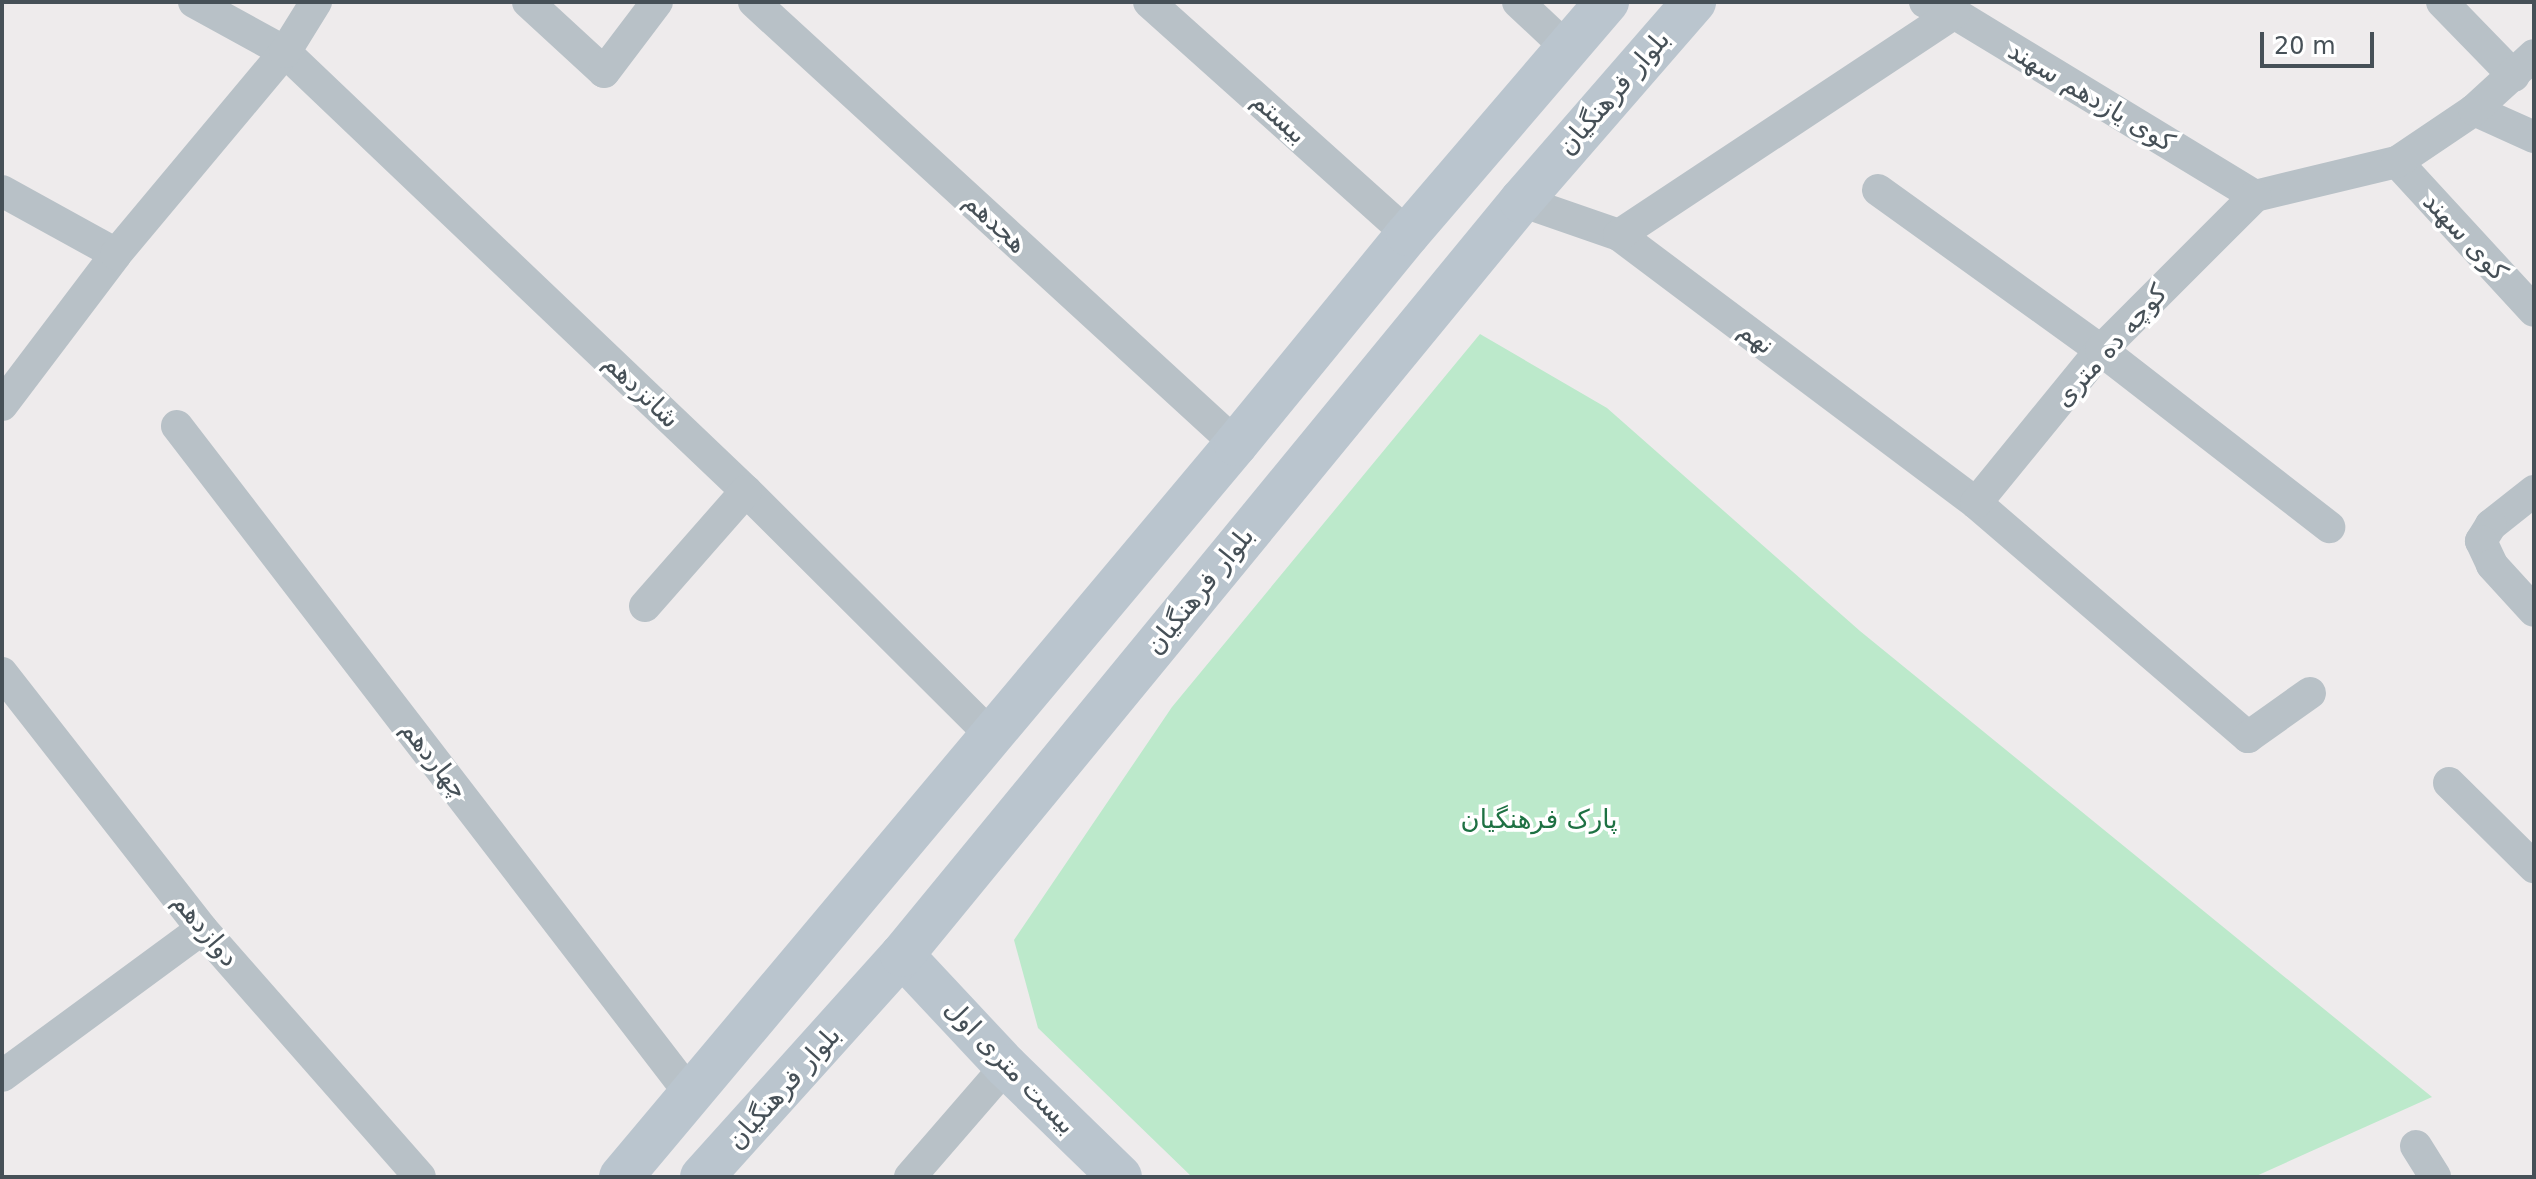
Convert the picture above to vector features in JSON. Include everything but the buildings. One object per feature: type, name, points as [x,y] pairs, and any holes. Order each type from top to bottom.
[{"type":"main road","points":[[621,1177],[1236,444],[1408,234],[1607,2]]},
{"type":"main road","name":"بلوار فرهنگیان","points":[[702,1177],[902,955],[1521,201],[1694,2]]},
{"type":"main road","points":[[1568,49],[1594,114]]},
{"type":"main road","name":"بیست متری اول","points":[[902,955],[1006,1066],[1120,1177]]},
{"type":"street","name":"شانزدهم","points":[[194,2],[285,52],[746,491],[992,736]]},
{"type":"street","points":[[2,405],[116,254],[285,52],[316,2]]},
{"type":"street","points":[[528,2],[604,72],[657,2]]},
{"type":"street","name":"هجدهم","points":[[754,2],[1236,444]]},
{"type":"street","name":"بیستم","points":[[1149,2],[1408,234]]},
{"type":"street","points":[[1518,2],[1568,49]]},
{"type":"street","points":[[2255,196],[2397,162],[2474,110],[2524,65],[2442,2]]},
{"type":"street","points":[[1619,235],[1939,8]]},
{"type":"street","name":"کوی یازدهم سهند","points":[[1939,8],[2255,196]]},
{"type":"street","points":[[2474,110],[2534,137]]},
{"type":"street","name":"کوی سهند","points":[[2397,162],[2534,311]]},
{"type":"street","points":[[1878,190],[2101,350],[2329,527]]},
{"type":"street","points":[[2,191],[116,254]]},
{"type":"street","name":"کوچه ده متری","points":[[1976,503],[2101,350],[2255,196]]},
{"type":"street","name":"نهم","points":[[1521,201],[1619,235],[1976,503],[2248,737],[2310,693]]},
{"type":"street","name":"چهاردهم","points":[[177,426],[691,1095]]},
{"type":"street","points":[[645,606],[746,491]]},
{"type":"street","points":[[2534,491],[2491,525],[2481,541],[2492,565],[2534,611]]},
{"type":"street","name":"دوازدهم","points":[[2,673],[202,929],[420,1177]]},
{"type":"street","points":[[2449,783],[2534,867]]},
{"type":"street","points":[[2,1076],[202,929]]},
{"type":"street","points":[[910,1177],[1006,1066]]},
{"type":"street","points":[[2416,1146],[2435,1177]]},
{"type":"green space","name":"پارک فرهنگیان","points":[[1480,334],[1607,408],[1860,631],[2432,1097],[2254,1177],[1192,1177],[1038,1028],[1014,940],[1172,707]]}]
